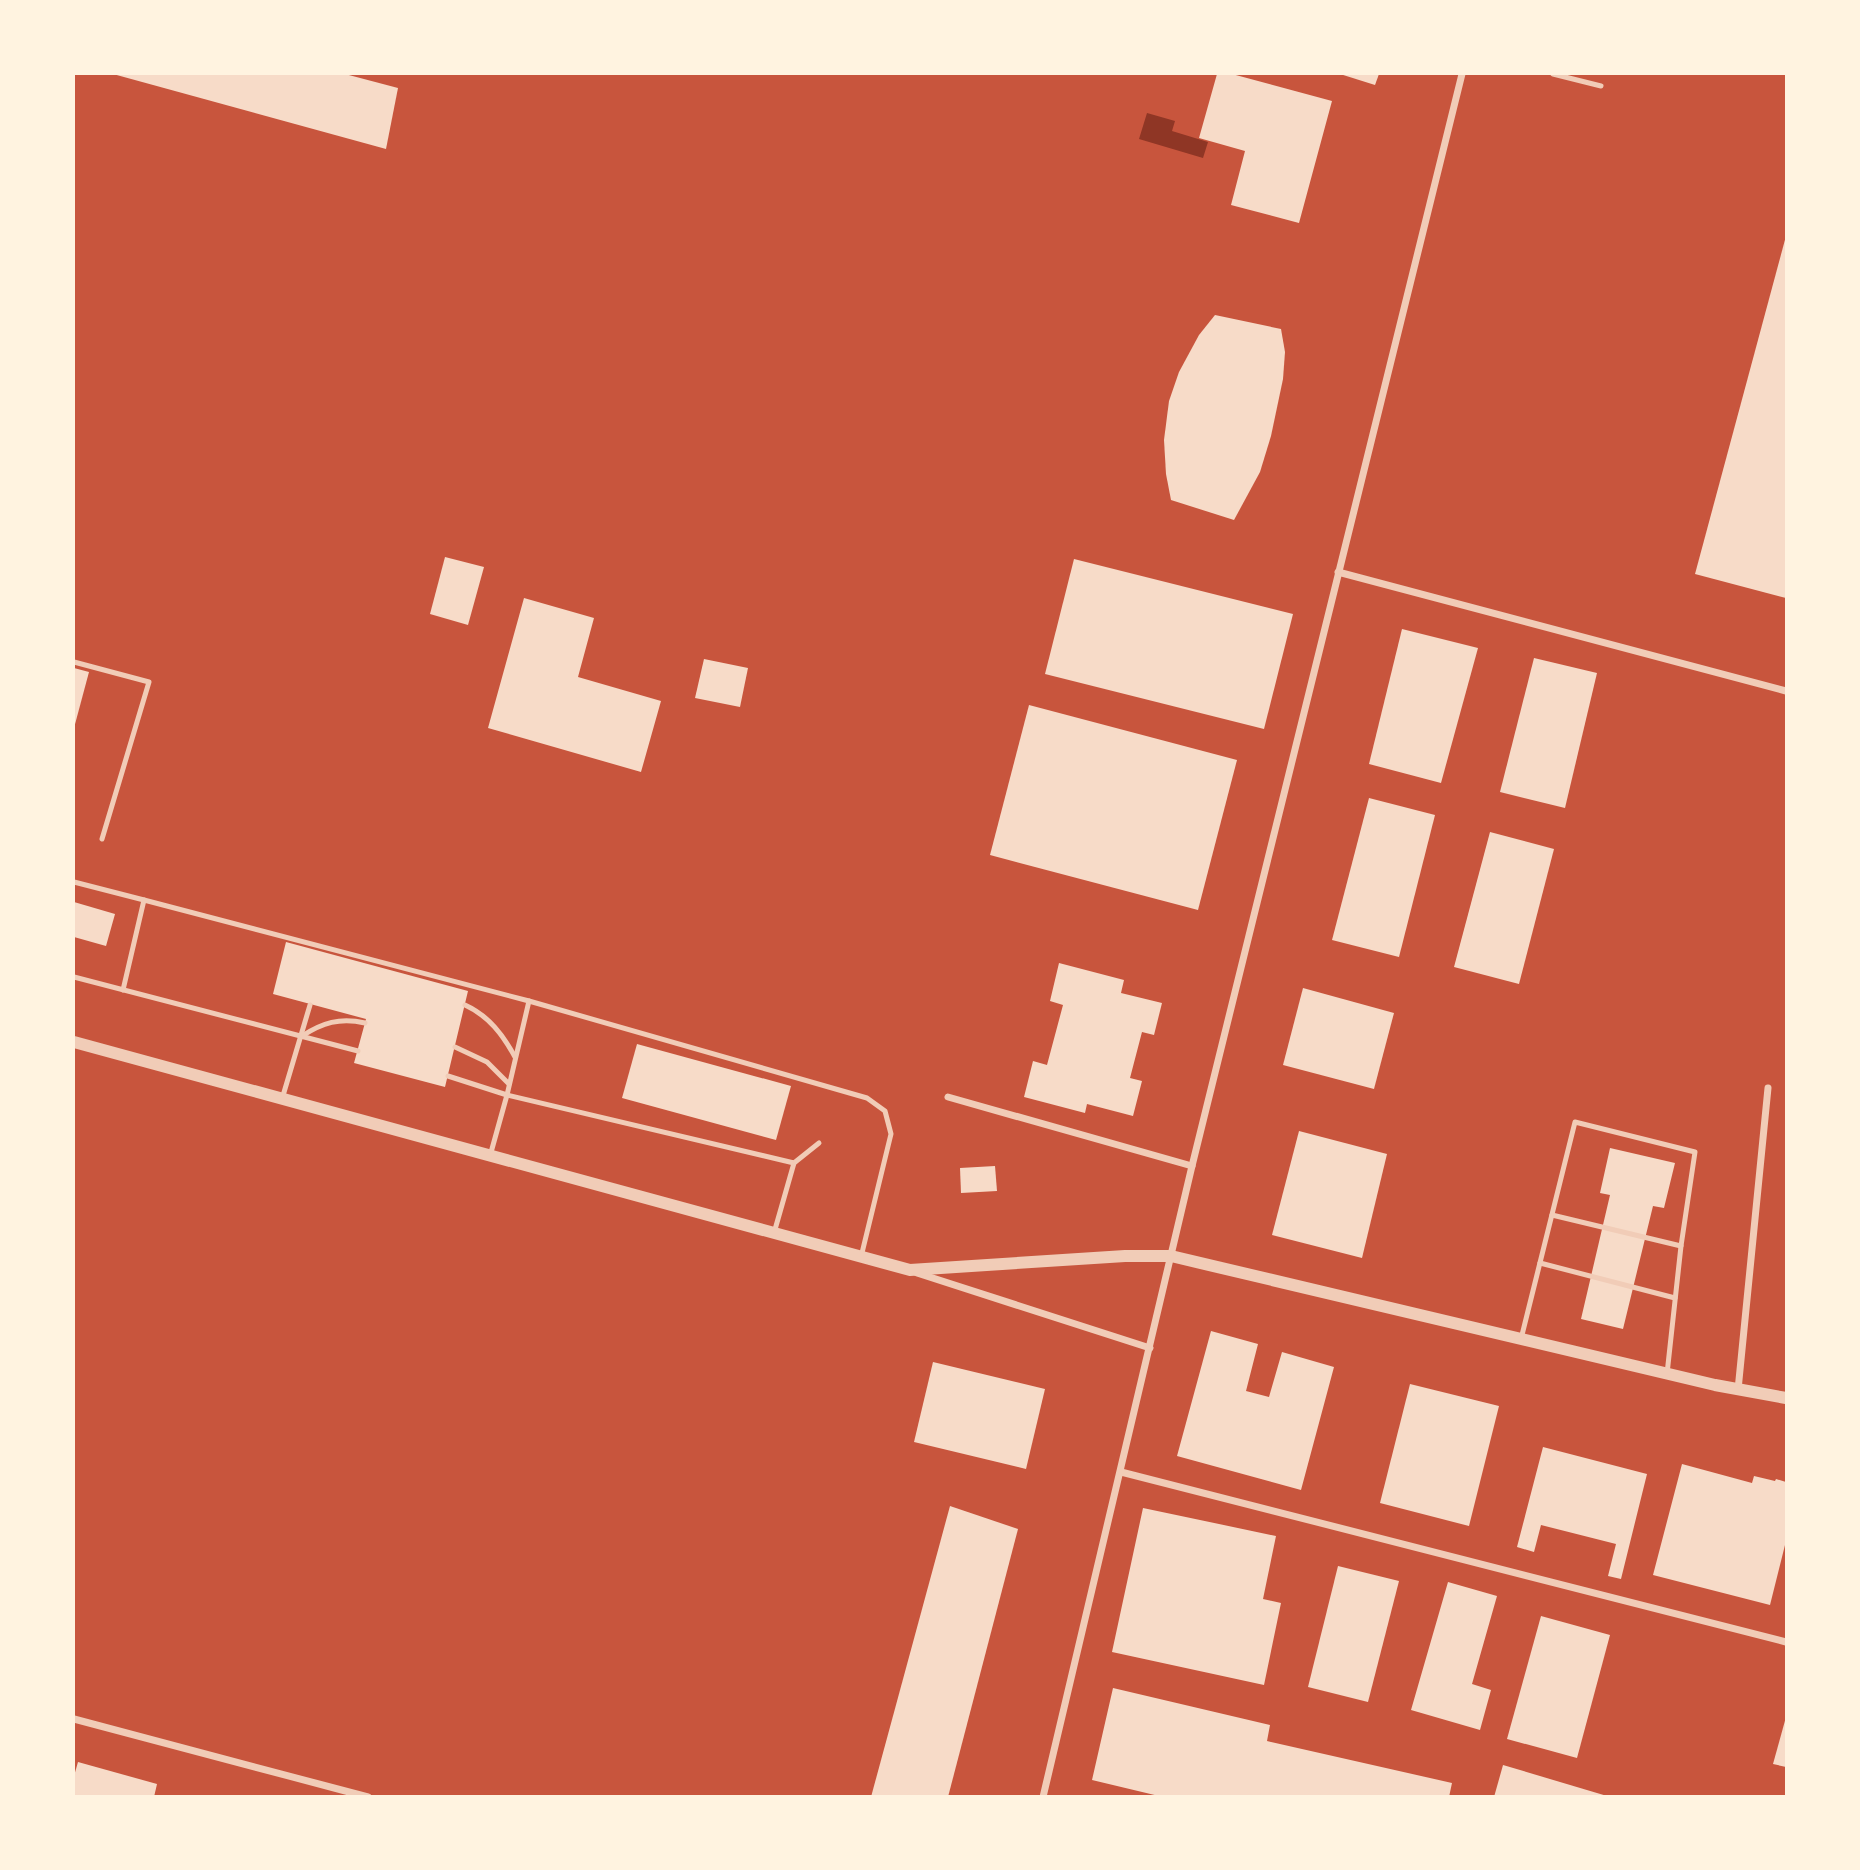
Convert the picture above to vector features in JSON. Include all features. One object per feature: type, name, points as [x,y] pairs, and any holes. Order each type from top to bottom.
[{"type":"street","points":[[1046,1796],[1192,1166],[1462,74]]},
{"type":"street","points":[[1338,572],[1787,691]]},
{"type":"street","points":[[74,1042],[910,1270],[1150,1348]]},
{"type":"street","points":[[1738,1390],[1768,1088]]},
{"type":"street","points":[[948,1097],[1192,1166]]},
{"type":"street","points":[[910,1270],[1125,1256],[1171,1256],[1667,1374],[1787,1398]]},
{"type":"street","points":[[1122,1472],[1787,1642]]},
{"type":"street","points":[[74,1719],[368,1797]]},
{"type":"lane","points":[[1553,74],[1601,86]]},
{"type":"lane","points":[[74,662],[149,682],[102,839]]},
{"type":"lane","points":[[74,882],[529,1001],[867,1098],[884,1111],[891,1133],[862,1257]]},
{"type":"lane","points":[[123,990],[144,900]]},
{"type":"lane","points":[[74,977],[358,1051]]},
{"type":"lane","points":[[490,1156],[529,1001]]},
{"type":"lane","points":[[282,1099],[310,1005]]},
{"type":"lane","points":[[465,1005],[496,1028],[515,1058]]},
{"type":"lane","points":[[301,1036],[328,1022],[354,1020],[365,1023]]},
{"type":"lane","points":[[455,1047],[487,1062],[509,1084]]},
{"type":"lane","points":[[448,1076],[507,1095],[794,1163]]},
{"type":"lane","points":[[1521,1339],[1576,1122],[1695,1152],[1681,1246],[1667,1374]]},
{"type":"lane","points":[[774,1233],[794,1163],[820,1143]]},
{"type":"lane","points":[[1552,1215],[1681,1246]]},
{"type":"lane","points":[[1540,1264],[1675,1298]]},
{"type":"shaded area","points":[[1147,113],[1175,121],[1172,131],[1208,142],[1203,158],[1139,139]]},
{"type":"building","points":[[113,74],[345,74],[398,88],[386,149]]},
{"type":"building","points":[[1217,74],[1232,74],[1332,101],[1299,223],[1231,205],[1245,151],[1199,138]]},
{"type":"building","points":[[1340,74],[1379,74],[1375,85]]},
{"type":"building","points":[[1786,236],[1786,598],[1695,574]]},
{"type":"building","points":[[1215,315],[1281,329],[1285,352],[1283,379],[1271,436],[1260,472],[1234,520],[1171,500],[1166,474],[1164,440],[1169,401],[1179,372],[1199,335]]},
{"type":"building","points":[[445,557],[484,567],[468,625],[430,614]]},
{"type":"building","points":[[1074,559],[1293,614],[1264,729],[1045,674]]},
{"type":"building","points":[[524,598],[594,618],[578,677],[661,701],[641,772],[488,728]]},
{"type":"building","points":[[1402,629],[1478,648],[1441,783],[1369,764]]},
{"type":"building","points":[[1534,658],[1597,673],[1565,808],[1500,792]]},
{"type":"building","points":[[704,659],[748,668],[740,707],[695,698]]},
{"type":"building","points":[[74,668],[89,672],[74,728]]},
{"type":"building","points":[[1029,705],[1237,760],[1198,910],[990,855]]},
{"type":"building","points":[[1369,798],[1435,815],[1399,957],[1332,940]]},
{"type":"building","points":[[1490,832],[1554,849],[1519,984],[1454,967]]},
{"type":"building","points":[[74,902],[115,914],[106,946],[74,937]]},
{"type":"building","points":[[286,942],[468,991],[445,1087],[354,1063],[366,1019],[273,994]]},
{"type":"building","points":[[1059,963],[1124,980],[1121,993],[1162,1003],[1154,1035],[1142,1032],[1130,1078],[1142,1081],[1133,1116],[1087,1104],[1085,1113],[1024,1097],[1033,1061],[1047,1065],[1063,1005],[1050,1001]]},
{"type":"building","points":[[1303,988],[1394,1013],[1374,1089],[1283,1065]]},
{"type":"building","points":[[637,1044],[791,1086],[776,1140],[622,1098]]},
{"type":"building","points":[[1299,1131],[1387,1154],[1362,1258],[1272,1235]]},
{"type":"building","points":[[1610,1148],[1675,1163],[1664,1208],[1653,1206],[1623,1329],[1581,1319],[1610,1195],[1600,1193]]},
{"type":"building","points":[[995,1166],[997,1191],[961,1193],[960,1168]]},
{"type":"building","points":[[1211,1331],[1258,1344],[1246,1391],[1269,1397],[1282,1352],[1334,1367],[1301,1490],[1177,1456]]},
{"type":"building","points":[[933,1362],[1045,1389],[1026,1469],[914,1442]]},
{"type":"building","points":[[1410,1384],[1499,1406],[1469,1526],[1380,1503]]},
{"type":"building","points":[[1543,1447],[1647,1474],[1621,1579],[1608,1576],[1616,1544],[1541,1525],[1534,1552],[1517,1547]]},
{"type":"building","points":[[1682,1464],[1752,1483],[1754,1476],[1786,1482],[1786,1541],[1770,1605],[1653,1575]]},
{"type":"building","points":[[950,1506],[1018,1529],[948,1797],[871,1797]]},
{"type":"building","points":[[1143,1508],[1276,1536],[1263,1599],[1281,1603],[1264,1685],[1112,1652]]},
{"type":"building","points":[[1338,1566],[1399,1581],[1368,1702],[1308,1687]]},
{"type":"building","points":[[1448,1582],[1497,1596],[1472,1684],[1491,1690],[1480,1730],[1411,1710]]},
{"type":"building","points":[[1541,1616],[1610,1635],[1577,1758],[1507,1739]]},
{"type":"building","points":[[1113,1688],[1270,1725],[1267,1741],[1452,1783],[1449,1797],[1163,1797],[1092,1780]]},
{"type":"building","points":[[1786,1717],[1786,1767],[1773,1764]]},
{"type":"building","points":[[78,1762],[157,1784],[154,1797],[74,1797],[74,1776]]},
{"type":"building","points":[[1503,1765],[1607,1796],[1607,1797],[1494,1797]]}]
